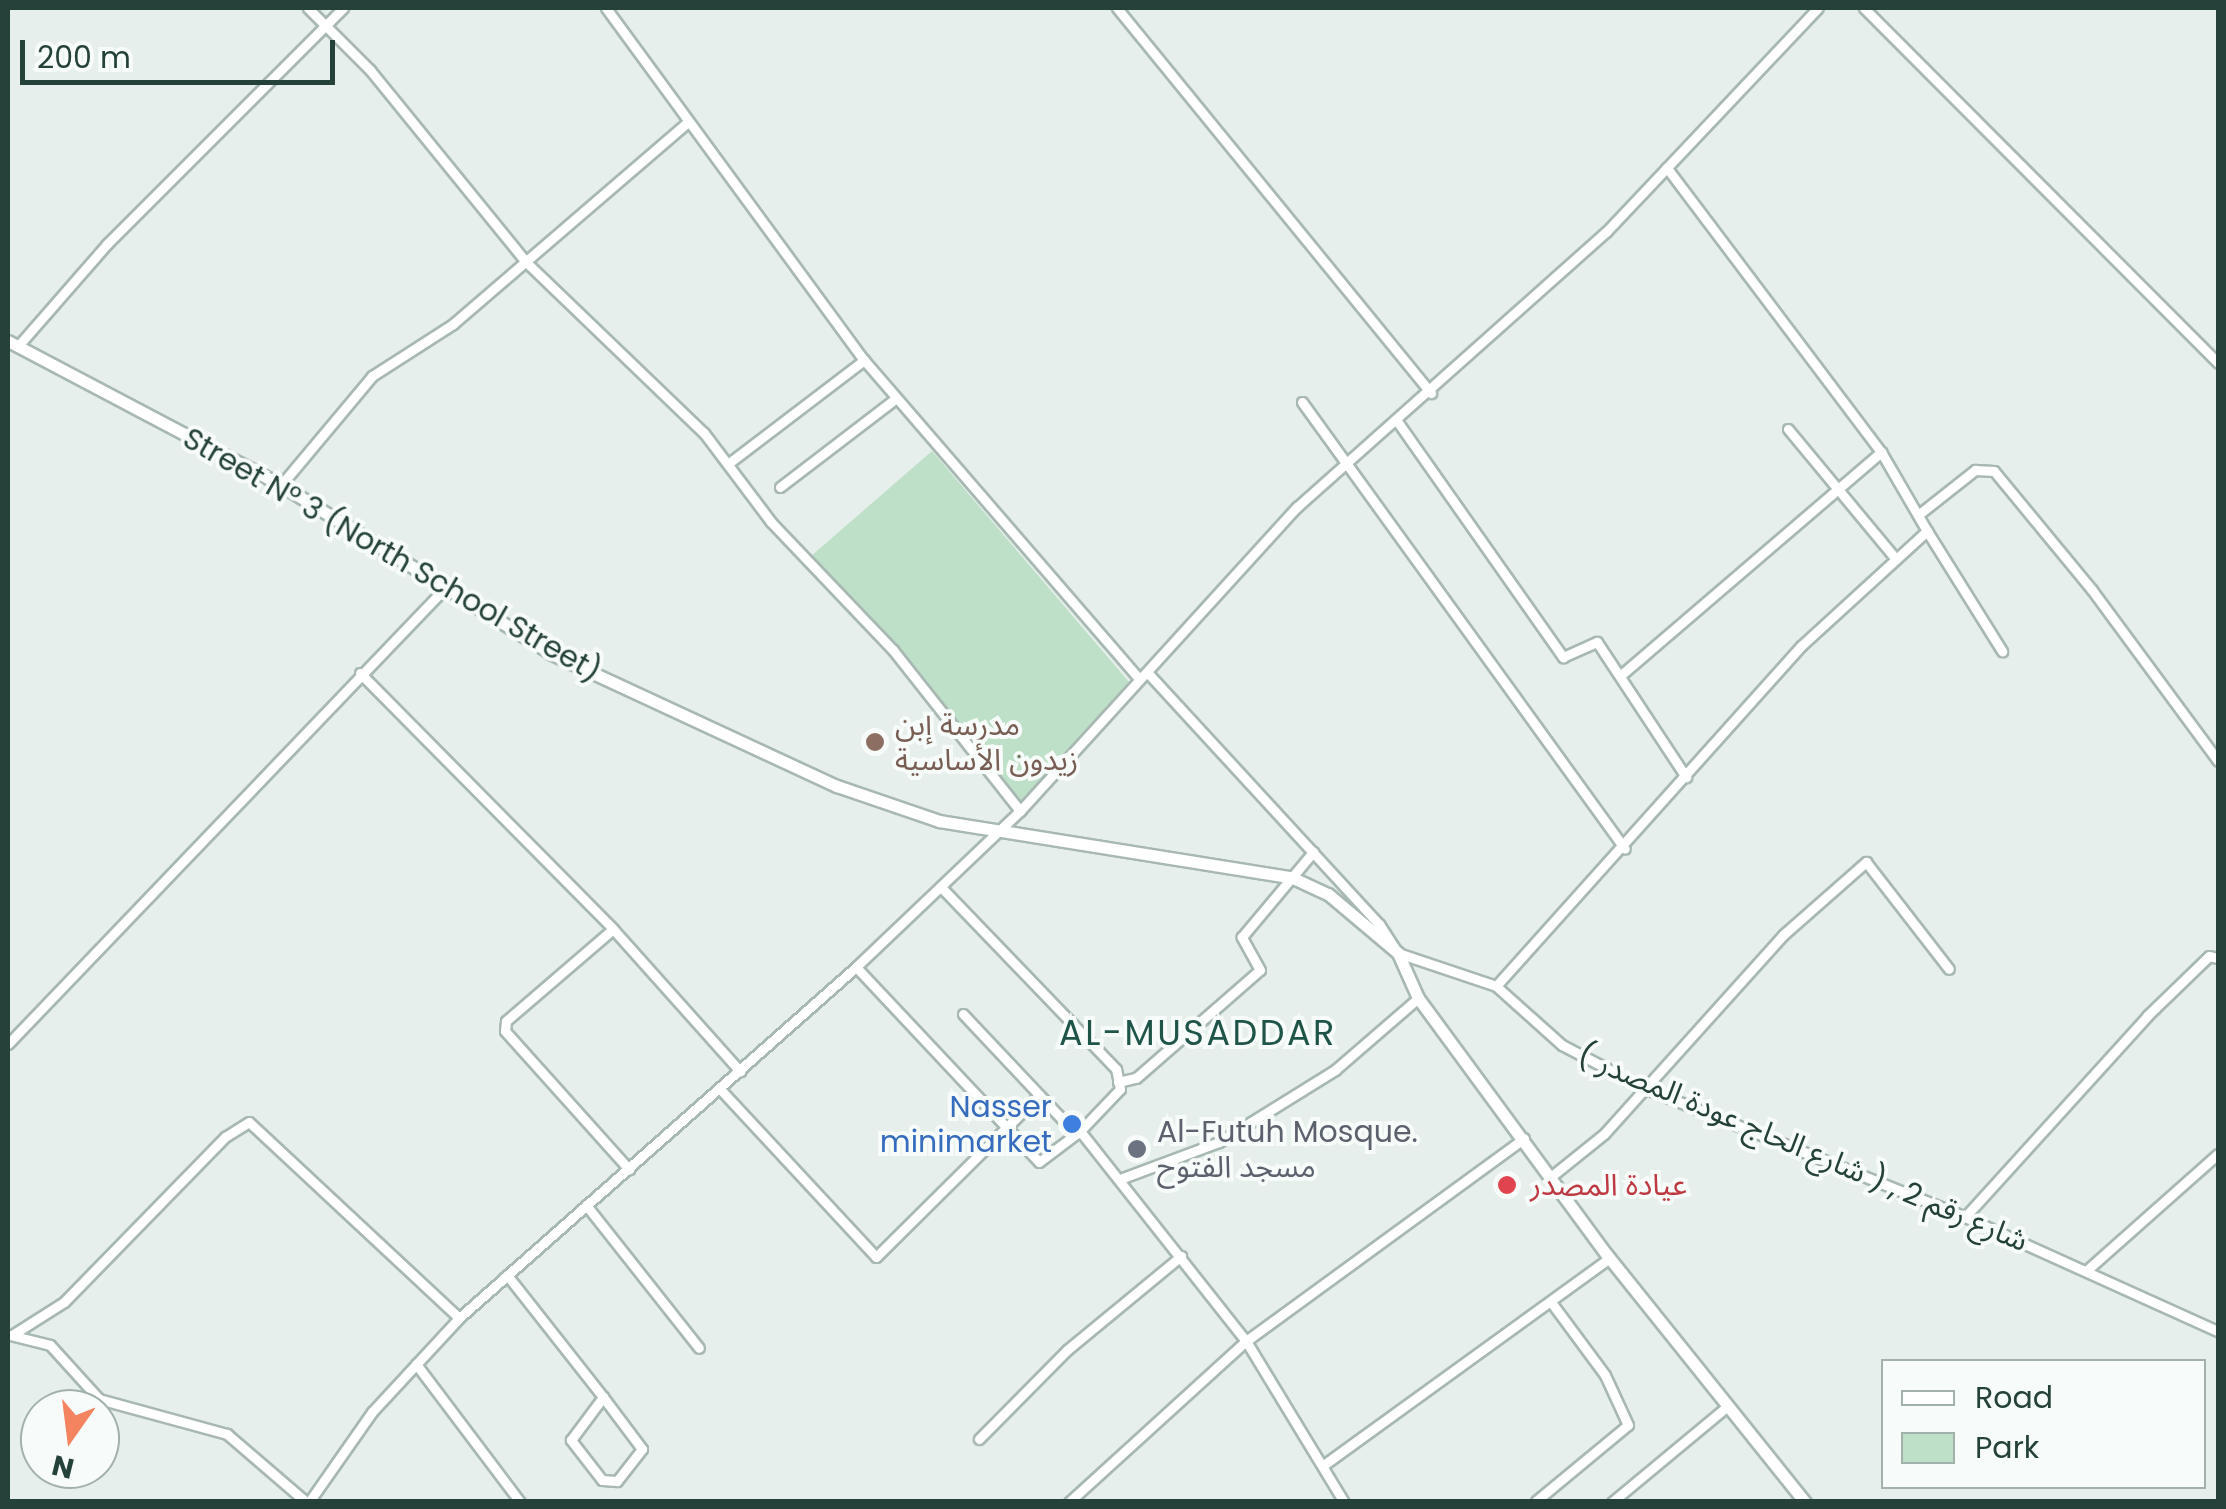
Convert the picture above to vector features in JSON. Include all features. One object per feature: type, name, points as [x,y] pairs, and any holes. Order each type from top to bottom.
[{"type":"street","points":[[308,8],[370,70],[525,261],[730,463],[771,522],[893,650],[1020,811]]},
{"type":"street","points":[[13,343],[322,24],[343,8]]},
{"type":"street","points":[[606,8],[687,123],[895,399],[1143,675],[1313,852],[1398,953],[1418,998],[1553,1175],[1610,1258],[1724,1408],[1806,1502]]},
{"type":"street","points":[[1117,8],[1431,393]]},
{"type":"street","points":[[10,1335],[50,1345],[98,1399],[227,1434],[308,1502],[372,1412],[459,1318],[856,967],[1020,811],[1297,507],[1431,393],[1667,168],[1818,8]]},
{"type":"street","points":[[1864,8],[2218,363]]},
{"type":"street","points":[[281,485],[372,376],[453,324],[687,123]]},
{"type":"street","points":[[1667,168],[1880,452],[2002,651]]},
{"type":"street","name":"Street N° 3 (North School Street)","points":[[13,343],[281,485],[444,590],[587,672],[837,786],[938,821],[1293,878],[1350,910],[1398,953]]},
{"type":"street","points":[[730,463],[864,360]]},
{"type":"street","points":[[780,487],[895,399]]},
{"type":"street","points":[[1302,402],[1625,849]]},
{"type":"street","points":[[1397,421],[1563,657],[1597,642],[1686,777]]},
{"type":"street","points":[[1788,429],[1896,559]]},
{"type":"street","points":[[1621,675],[1880,452]]},
{"type":"street","points":[[1918,516],[1975,470],[1994,471],[2092,590],[2218,761]]},
{"type":"street","points":[[1496,986],[1625,849],[1801,646],[1927,531]]},
{"type":"street","points":[[8,1044],[444,590]]},
{"type":"street","points":[[360,674],[613,929],[740,1071]]},
{"type":"street","points":[[1118,1082],[1136,1078],[1260,970],[1242,937],[1313,852]]},
{"type":"street","points":[[1553,1175],[1604,1134],[1642,1086],[1782,935],[1866,862],[1949,969]]},
{"type":"street","points":[[856,967],[1039,1162],[1078,1133],[1120,1089],[1116,1069],[941,886]]},
{"type":"street","points":[[613,929],[506,1021],[505,1030],[629,1169]]},
{"type":"street","name":"شارع رقم 2 , ( شارع الحاج عودة المصدر )","points":[[1398,953],[1496,986],[1562,1045],[1642,1086],[1965,1217],[2218,1331]]},
{"type":"street","points":[[1965,1217],[2146,1016],[2209,956],[2218,958]]},
{"type":"street","points":[[1120,1180],[1219,1142],[1335,1070],[1418,998]]},
{"type":"street","points":[[963,1014],[1078,1133],[1181,1256],[1246,1340],[1325,1464],[1344,1502]]},
{"type":"street","points":[[720,1088],[876,1257],[1039,1095]]},
{"type":"street","points":[[10,1335],[64,1302],[225,1137],[249,1122],[459,1318]]},
{"type":"street","points":[[1069,1502],[1246,1340],[1524,1138]]},
{"type":"street","points":[[2086,1270],[2218,1154]]},
{"type":"street","points":[[586,1205],[699,1348]]},
{"type":"street","points":[[979,1438],[1067,1350],[1181,1256]]},
{"type":"street","points":[[1325,1464],[1610,1258]]},
{"type":"street","points":[[507,1275],[603,1397],[642,1449],[617,1481],[602,1480],[570,1440],[603,1397]]},
{"type":"street","points":[[1536,1501],[1628,1425],[1605,1374],[1551,1302]]},
{"type":"street","points":[[416,1364],[520,1502]]},
{"type":"street","points":[[1612,1502],[1724,1408]]},
{"type":"green space","points":[[932,451],[1129,682],[1017,805],[810,557]]},
{"type":"place","name":"مدرسة إبن زيدون الأساسية","points":[[875,742]]},
{"type":"place","name":"Nasser minimarket","points":[[1072,1124]]},
{"type":"place","name":"Al-Futuh Mosque. مسجد الفتوح","points":[[1137,1149]]},
{"type":"place","name":"عيادة المصدر","points":[[1507,1185]]},
{"type":"district","name":"AL-MUSADDAR","points":[[1198,1033]]}]
